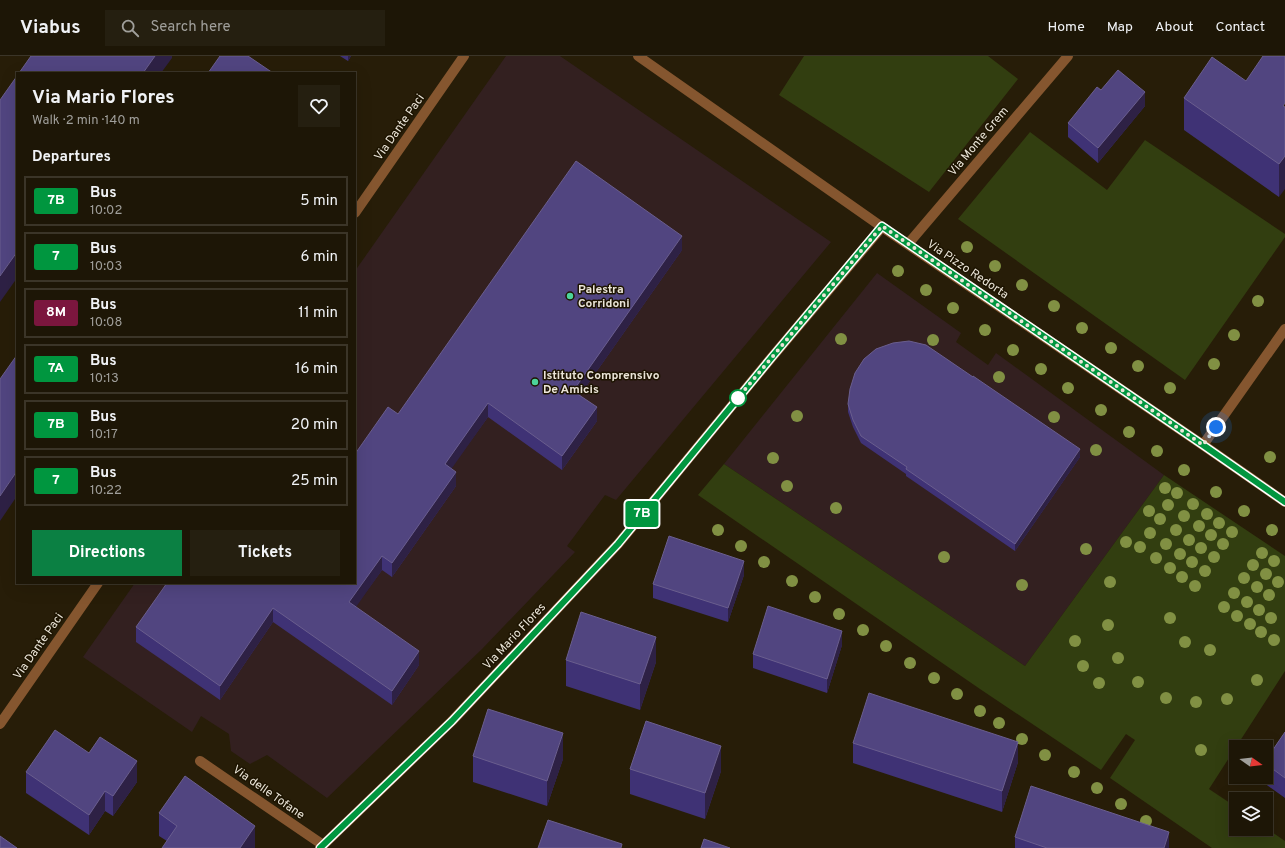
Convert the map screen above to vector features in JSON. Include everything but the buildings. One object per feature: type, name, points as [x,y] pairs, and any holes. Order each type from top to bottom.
[{"type":"street","name":"Via Dante Paci","points":[[356,211],[464,56]]},
{"type":"street","name":"Via Pizzo Redorta","points":[[638,56],[908,244],[1285,502]]},
{"type":"street","name":"Via Monte Grem","points":[[908,244],[1068,56]]},
{"type":"street","name":"Via Mario Flores","points":[[322,847],[452,721],[618,544],[882,226]]},
{"type":"street","points":[[1203,445],[1285,329]]},
{"type":"street","name":"Via Dante Paci","points":[[0,724],[97,584]]},
{"type":"street","name":"Via delle Tofane","points":[[200,761],[322,847]]},
{"type":"shaded area","name":"Istituto Comprensivo De Amicis","points":[[506,56],[560,56],[831,242],[616,500],[605,495],[567,546],[575,552],[482,649],[327,798],[267,755],[250,764],[231,751],[229,734],[201,716],[192,732],[83,657],[134,584],[356,584],[356,270]]},
{"type":"shaded area","points":[[877,273],[961,333],[956,342],[988,365],[996,353],[1164,475],[1025,666],[724,464]]},
{"type":"green space","points":[[804,56],[988,56],[1018,79],[929,192],[779,95]]},
{"type":"green space","points":[[1030,132],[1107,190],[1145,140],[1285,234],[1285,237],[1185,380],[958,219]]},
{"type":"green space","points":[[724,464],[1025,666],[1164,475],[1285,556],[1285,671],[1241,740],[1229,740],[1229,758],[1209,789],[1229,802],[1229,836],[1273,836],[1273,833],[1285,841],[1285,848],[1212,848],[1110,778],[1135,740],[1126,734],[1101,770],[980,689],[698,495]]},
{"type":"bus line","name":"7B","points":[[320,848],[452,721],[618,544],[882,226],[1285,502]]},
{"type":"place","name":"Palestra Corridoni","points":[[570,296]]},
{"type":"place","name":"Istituto Comprensivo De Amicis","points":[[535,382]]},
{"type":"route","points":[[738,398],[737,399],[882,226],[1203,445],[1216,427]]}]
